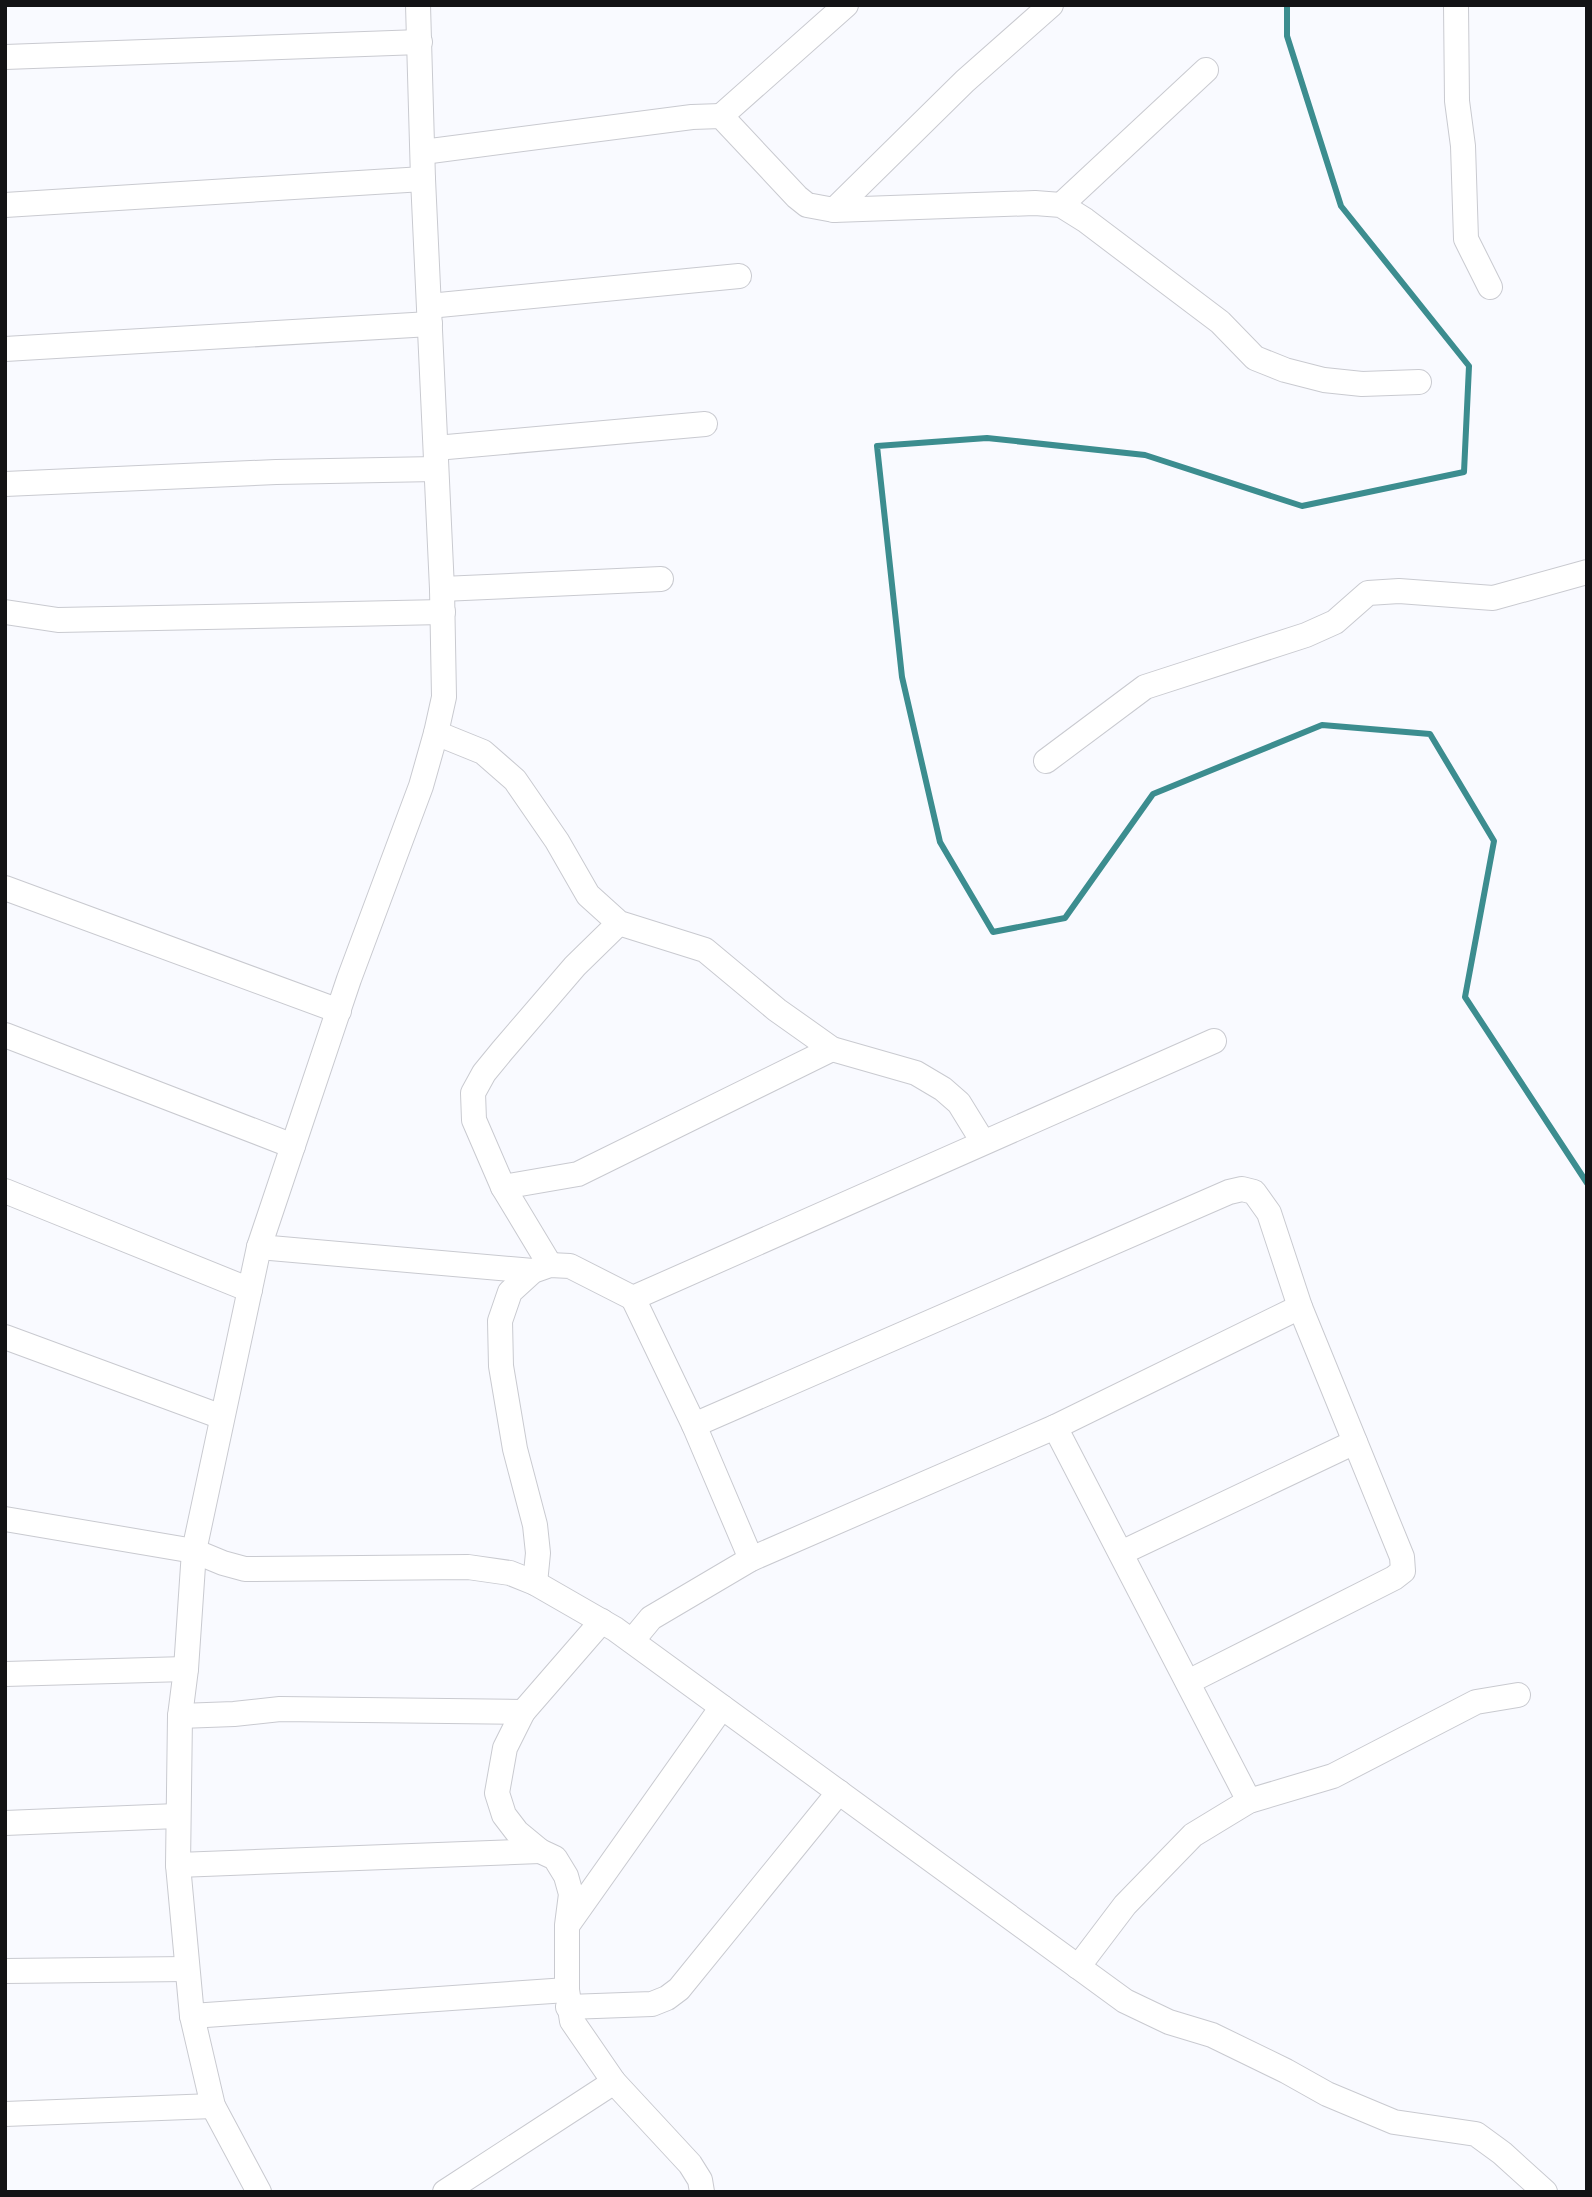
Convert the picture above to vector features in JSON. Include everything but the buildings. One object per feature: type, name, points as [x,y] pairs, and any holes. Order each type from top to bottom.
[{"type":"street","points":[[259,2192],[213,2106],[192,2016],[178,1865],[180,1716],[194,1551],[259,1247],[339,1010],[421,786],[444,697],[418,5]]},
{"type":"street","points":[[423,152],[701,116],[721,116],[846,5]]},
{"type":"street","points":[[834,210],[965,80],[1051,5]]},
{"type":"street","points":[[1456,5],[1457,101],[1463,146],[1466,239],[1490,287]]},
{"type":"street","points":[[5,58],[420,42]]},
{"type":"street","points":[[1061,205],[1206,70]]},
{"type":"street","points":[[721,116],[807,205],[834,210],[1035,203],[1061,205],[1129,252],[1220,322],[1255,358],[1285,370],[1324,380],[1362,384],[1419,382]]},
{"type":"street","points":[[5,205],[423,179]]},
{"type":"street","points":[[5,349],[430,315],[739,276]]},
{"type":"street","points":[[5,484],[276,472],[436,459],[705,424]]},
{"type":"street","points":[[1046,761],[1145,687],[1306,635],[1335,622],[1368,593],[1399,591],[1493,598],[1587,572]]},
{"type":"street","points":[[5,612],[58,620],[442,601],[661,579]]},
{"type":"street","points":[[436,733],[483,752],[515,780],[557,841],[589,895],[619,923],[705,950],[777,1010],[832,1049],[916,1073],[943,1089],[959,1103],[982,1142]]},
{"type":"street","points":[[5,888],[339,1010]]},
{"type":"street","points":[[542,1268],[474,1120],[473,1093],[484,1073],[502,1051],[575,967],[619,923]]},
{"type":"street","points":[[5,1035],[293,1146]]},
{"type":"street","points":[[633,1298],[1214,1041]]},
{"type":"street","points":[[503,1187],[578,1174],[832,1049]]},
{"type":"street","points":[[694,1425],[1216,1198],[1242,1189],[1254,1192],[1269,1213],[1300,1307],[1402,1557],[1403,1571],[1188,1682]]},
{"type":"street","points":[[5,1191],[250,1290]]},
{"type":"street","points":[[259,1247],[542,1268],[570,1266],[633,1298],[694,1425],[751,1559]]},
{"type":"street","points":[[535,1583],[538,1553],[535,1525],[515,1449],[501,1366],[500,1321],[510,1292],[542,1268]]},
{"type":"street","points":[[632,1641],[651,1618],[751,1559],[1055,1427],[1300,1307]]},
{"type":"street","points":[[5,1337],[222,1418]]},
{"type":"street","points":[[1055,1427],[1250,1801]]},
{"type":"street","points":[[1121,1553],[1355,1442]]},
{"type":"street","points":[[5,1519],[194,1551],[245,1569],[468,1567],[510,1573],[535,1583],[632,1641],[1125,2001],[1168,2022],[1212,2035],[1338,2099],[1394,2122],[1476,2134],[1502,2153],[1545,2192]]},
{"type":"street","points":[[602,1621],[523,1712],[505,1748],[497,1793],[504,1815],[517,1832],[540,1851],[555,1858],[566,1876],[571,1894],[567,1925],[567,1999],[579,2034],[614,2082],[690,2164],[700,2180],[702,2192]]},
{"type":"street","points":[[5,1674],[186,1669]]},
{"type":"street","points":[[1078,1967],[1125,1905],[1194,1835],[1250,1801],[1333,1776],[1476,1702],[1518,1695]]},
{"type":"street","points":[[567,1925],[722,1707]]},
{"type":"street","points":[[180,1716],[280,1709],[523,1712]]},
{"type":"street","points":[[192,2016],[567,1999],[652,2004],[679,1989],[839,1792]]},
{"type":"street","points":[[5,1823],[177,1816]]},
{"type":"street","points":[[178,1865],[540,1851]]},
{"type":"street","points":[[5,1971],[187,1969]]},
{"type":"street","points":[[445,2192],[614,2082]]},
{"type":"street","points":[[5,2114],[213,2106]]},
{"type":"waterway","points":[[1287,5],[1287,36],[1341,206],[1469,366],[1464,472],[1302,506],[1145,455],[987,438],[877,446],[902,677],[940,842],[993,932],[1065,918],[1153,794],[1322,725],[1430,734],[1494,841],[1465,997],[1587,1183]]}]
